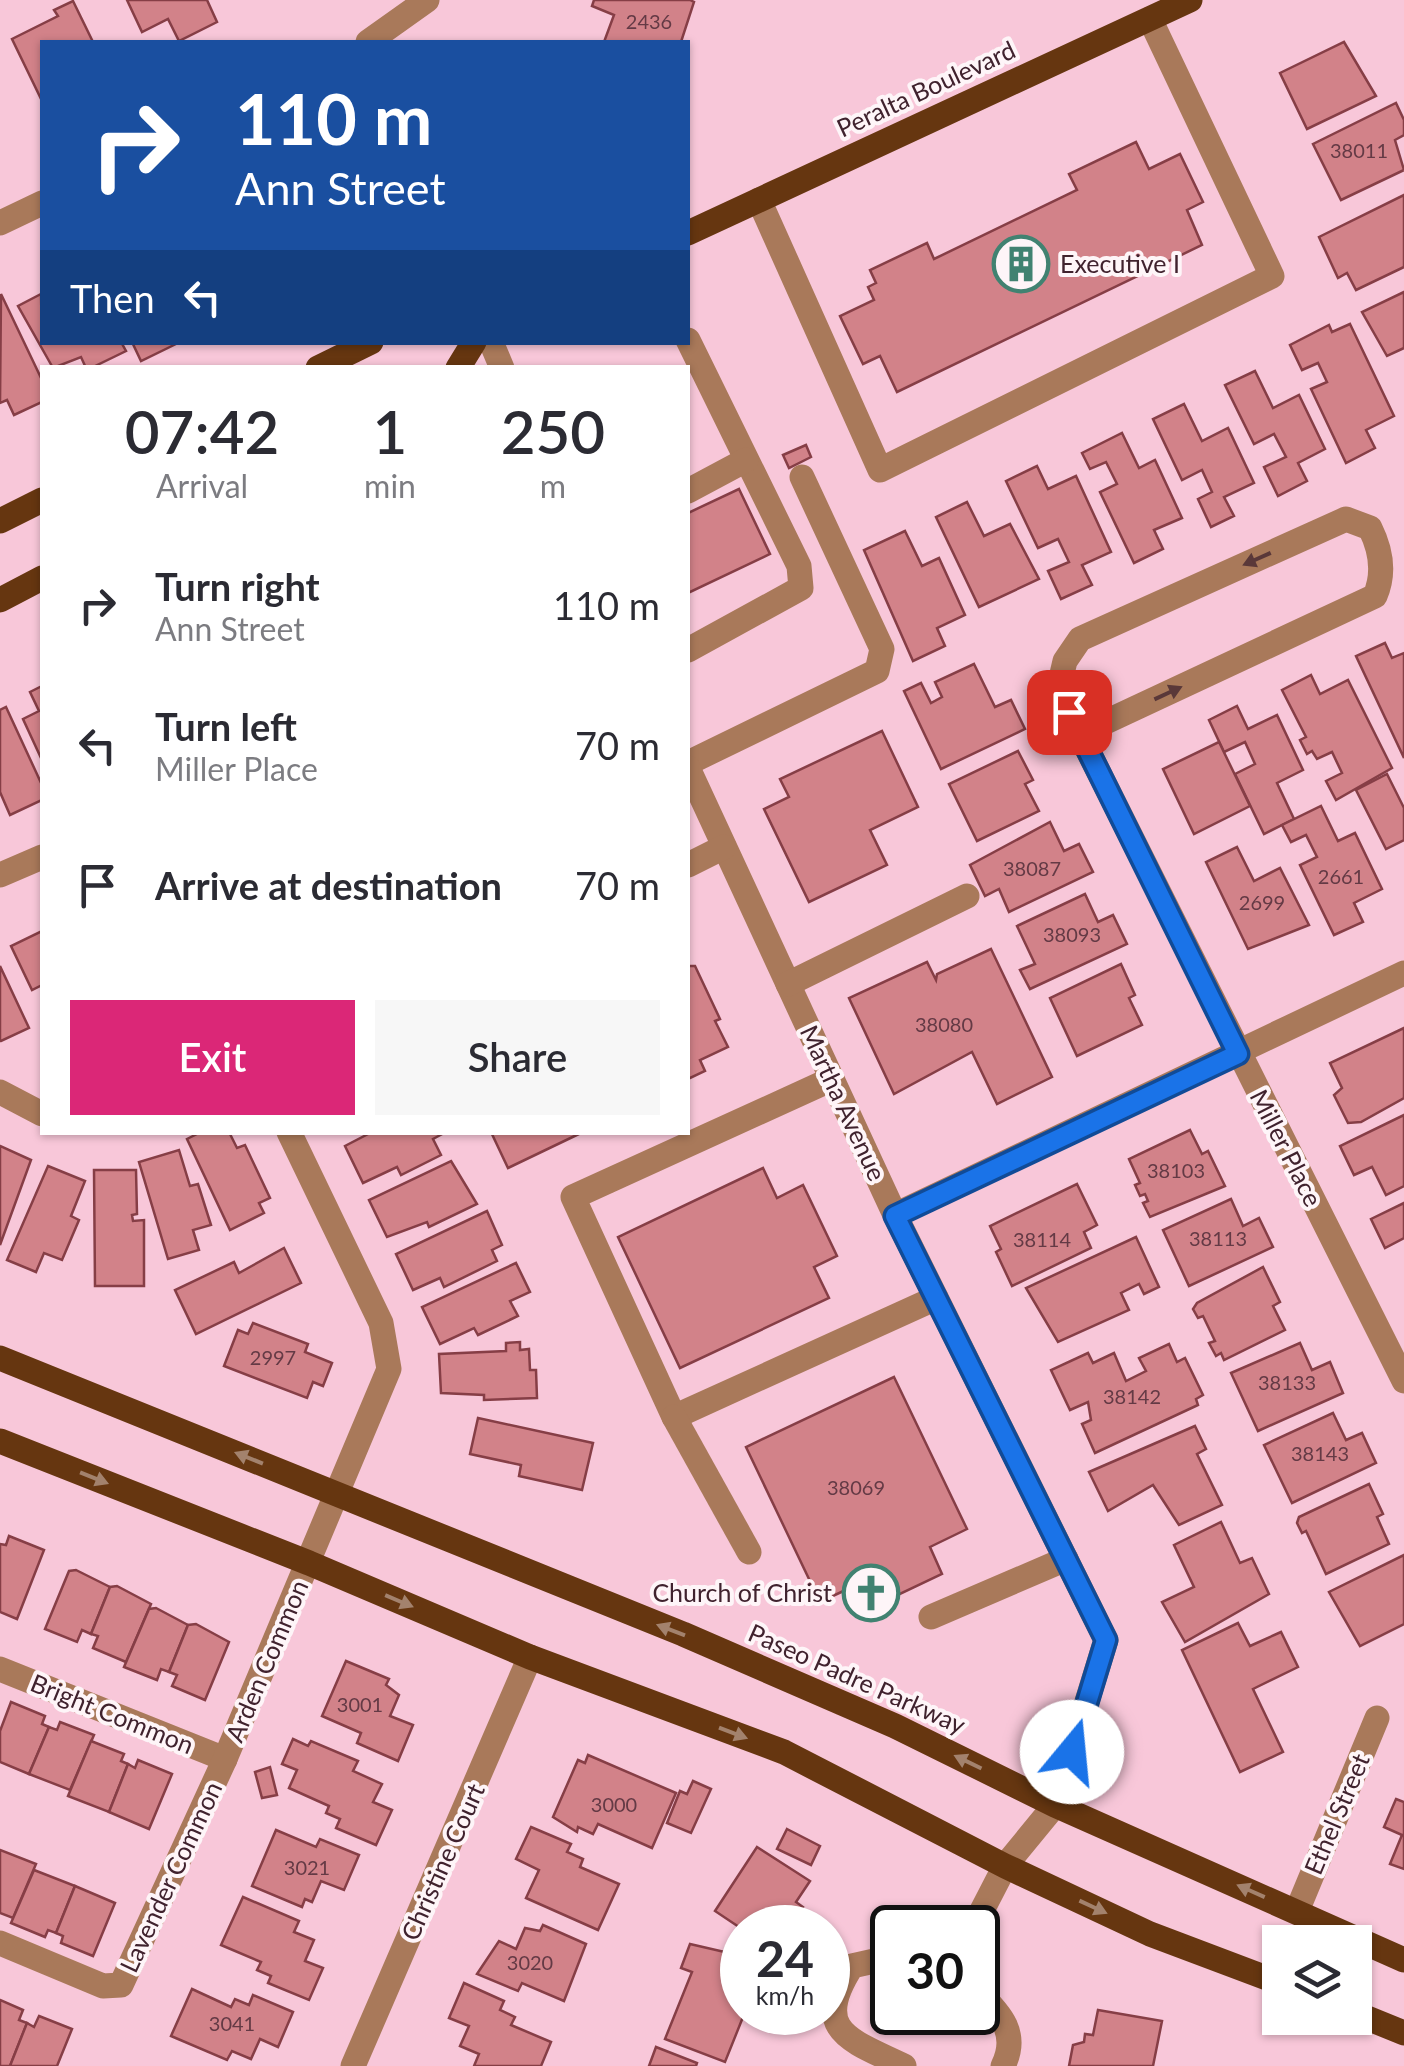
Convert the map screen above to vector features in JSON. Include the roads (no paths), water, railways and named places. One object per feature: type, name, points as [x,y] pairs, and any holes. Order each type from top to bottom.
[{"type":"main road","name":"Peralta Boulevard","points":[[690,232],[1190,0]]},
{"type":"main road","points":[[324,365],[366,345]]},
{"type":"main road","points":[[0,522],[40,501]]},
{"type":"main road","points":[[0,600],[40,579]]},
{"type":"main road","name":"Paseo Padre Parkway","points":[[0,1358],[340,1494],[895,1726],[1055,1805],[1404,1960]]},
{"type":"main road","points":[[0,1441],[309,1563],[530,1657],[784,1752],[1005,1866],[1150,1934],[1262,1976]]},
{"type":"main road","points":[[1372,2020],[1404,2033]]},
{"type":"street","points":[[371,40],[427,0]]},
{"type":"street","points":[[759,200],[880,470],[1272,276],[1150,19]]},
{"type":"street","points":[[0,223],[40,204]]},
{"type":"street","points":[[690,344],[799,566],[801,588],[690,649]]},
{"type":"street","points":[[690,490],[746,460]]},
{"type":"street","points":[[690,764],[876,671],[882,649],[802,477]]},
{"type":"street","name":"Miller Place","points":[[1080,734],[1374,596],[1381,582],[1378,544],[1364,522],[1346,519],[1080,639],[1065,660],[1058,691],[1404,1381]]},
{"type":"street","name":"Martha Avenue","points":[[690,770],[895,1216],[1106,1640],[1055,1805],[1005,1866],[985,1905]]},
{"type":"street","points":[[690,863],[724,847]]},
{"type":"street","points":[[0,875],[40,858]]},
{"type":"street","points":[[788,984],[967,896]]},
{"type":"street","points":[[895,1216],[1404,973]]},
{"type":"street","points":[[749,1552],[674,1416],[573,1197],[832,1079]]},
{"type":"street","points":[[0,1092],[40,1113]]},
{"type":"street","name":"Arden Common","points":[[224,1759],[390,1369],[381,1323],[290,1135]]},
{"type":"street","points":[[674,1416],[936,1298]]},
{"type":"street","points":[[931,1617],[1066,1559]]},
{"type":"street","name":"Christine Court","points":[[353,2066],[530,1657]]},
{"type":"street","name":"Bright Common","points":[[0,1669],[224,1759]]},
{"type":"street","name":"Ethel Street","points":[[1297,1911],[1377,1718]]},
{"type":"street","name":"Lavender Common","points":[[0,1942],[103,1986],[121,1985],[224,1759]]},
{"type":"street","points":[[870,1962],[852,1966],[834,1994],[834,2017],[848,2039],[904,2066]]},
{"type":"street","points":[[1000,2013],[1010,2032],[1010,2052],[1002,2066]]},
{"type":"place","name":"Executive I","points":[[1021,264]]},
{"type":"place","name":"Church of Christ","points":[[871,1593]]}]
